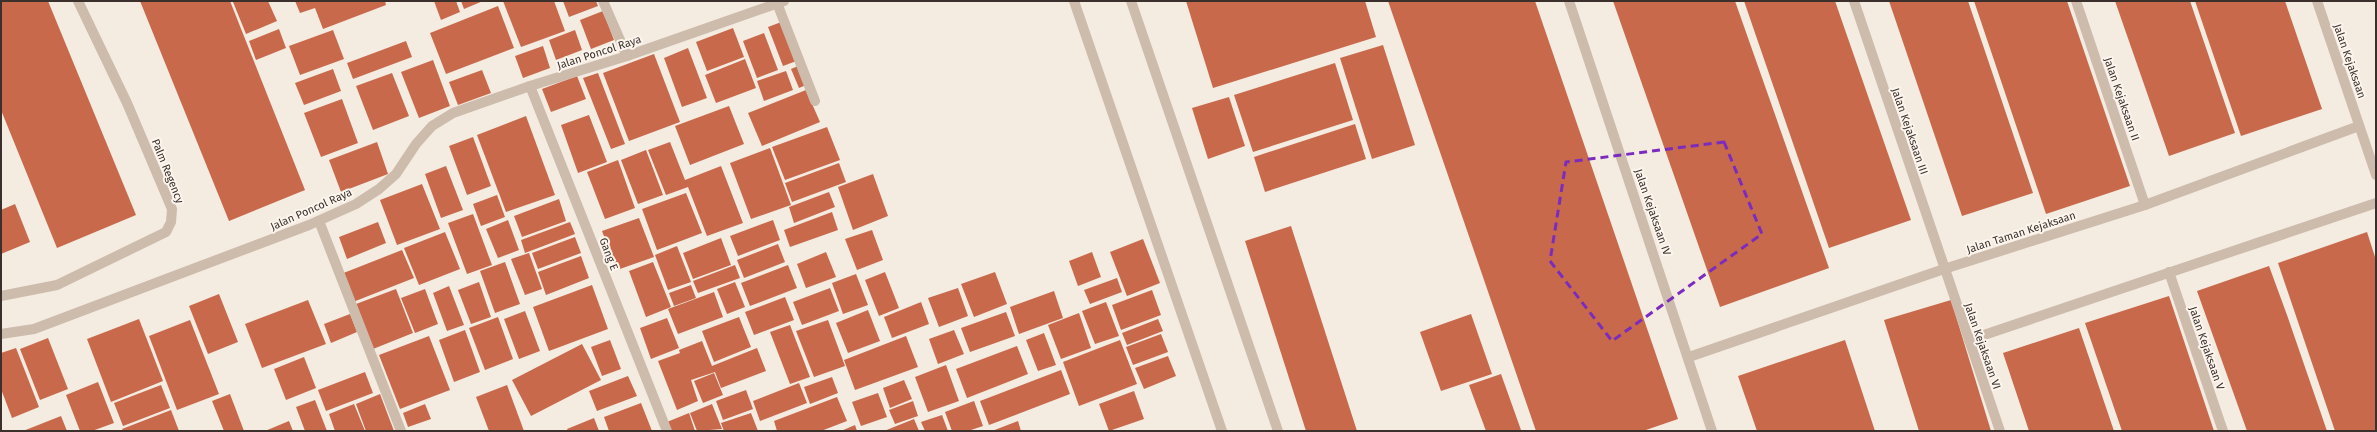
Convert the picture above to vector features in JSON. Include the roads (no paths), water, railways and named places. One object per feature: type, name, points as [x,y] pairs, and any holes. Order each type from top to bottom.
[{"type":"street","name":"Palm Regency","points":[[1,296],[57,284],[166,232],[171,222],[172,209],[127,104],[78,1]]},
{"type":"street","points":[[603,1],[626,56]]},
{"type":"street","points":[[1074,1],[1222,431]]},
{"type":"street","points":[[1131,1],[1278,431]]},
{"type":"street","name":"Jalan Kejaksaan IV","points":[[1569,1],[1689,357],[1712,431]]},
{"type":"street","name":"Jalan Kejaksaan III","points":[[1854,1],[1944,269]]},
{"type":"street","name":"Jalan Kejaksaan II","points":[[2076,1],[2145,205]]},
{"type":"street","name":"Jalan Kejaksaan","points":[[2317,1],[2376,175]]},
{"type":"street","points":[[780,2],[815,101]]},
{"type":"street","name":"Jalan Poncol Raya","points":[[1,334],[34,329],[319,221],[356,204],[379,189],[396,174],[416,144],[432,126],[453,113],[530,86],[626,56],[780,2]]},
{"type":"street","name":"Gang E","points":[[530,86],[667,431]]},
{"type":"street","name":"Jalan Taman Kejaksaan","points":[[1689,357],[1944,269],[2145,205],[2359,126]]},
{"type":"street","points":[[1969,340],[2376,203]]},
{"type":"street","points":[[319,221],[401,431]]},
{"type":"street","name":"Jalan Kejaksaan VI","points":[[1944,269],[2000,431]]},
{"type":"street","name":"Jalan Kejaksaan V","points":[[2169,272],[2223,431]]}]
